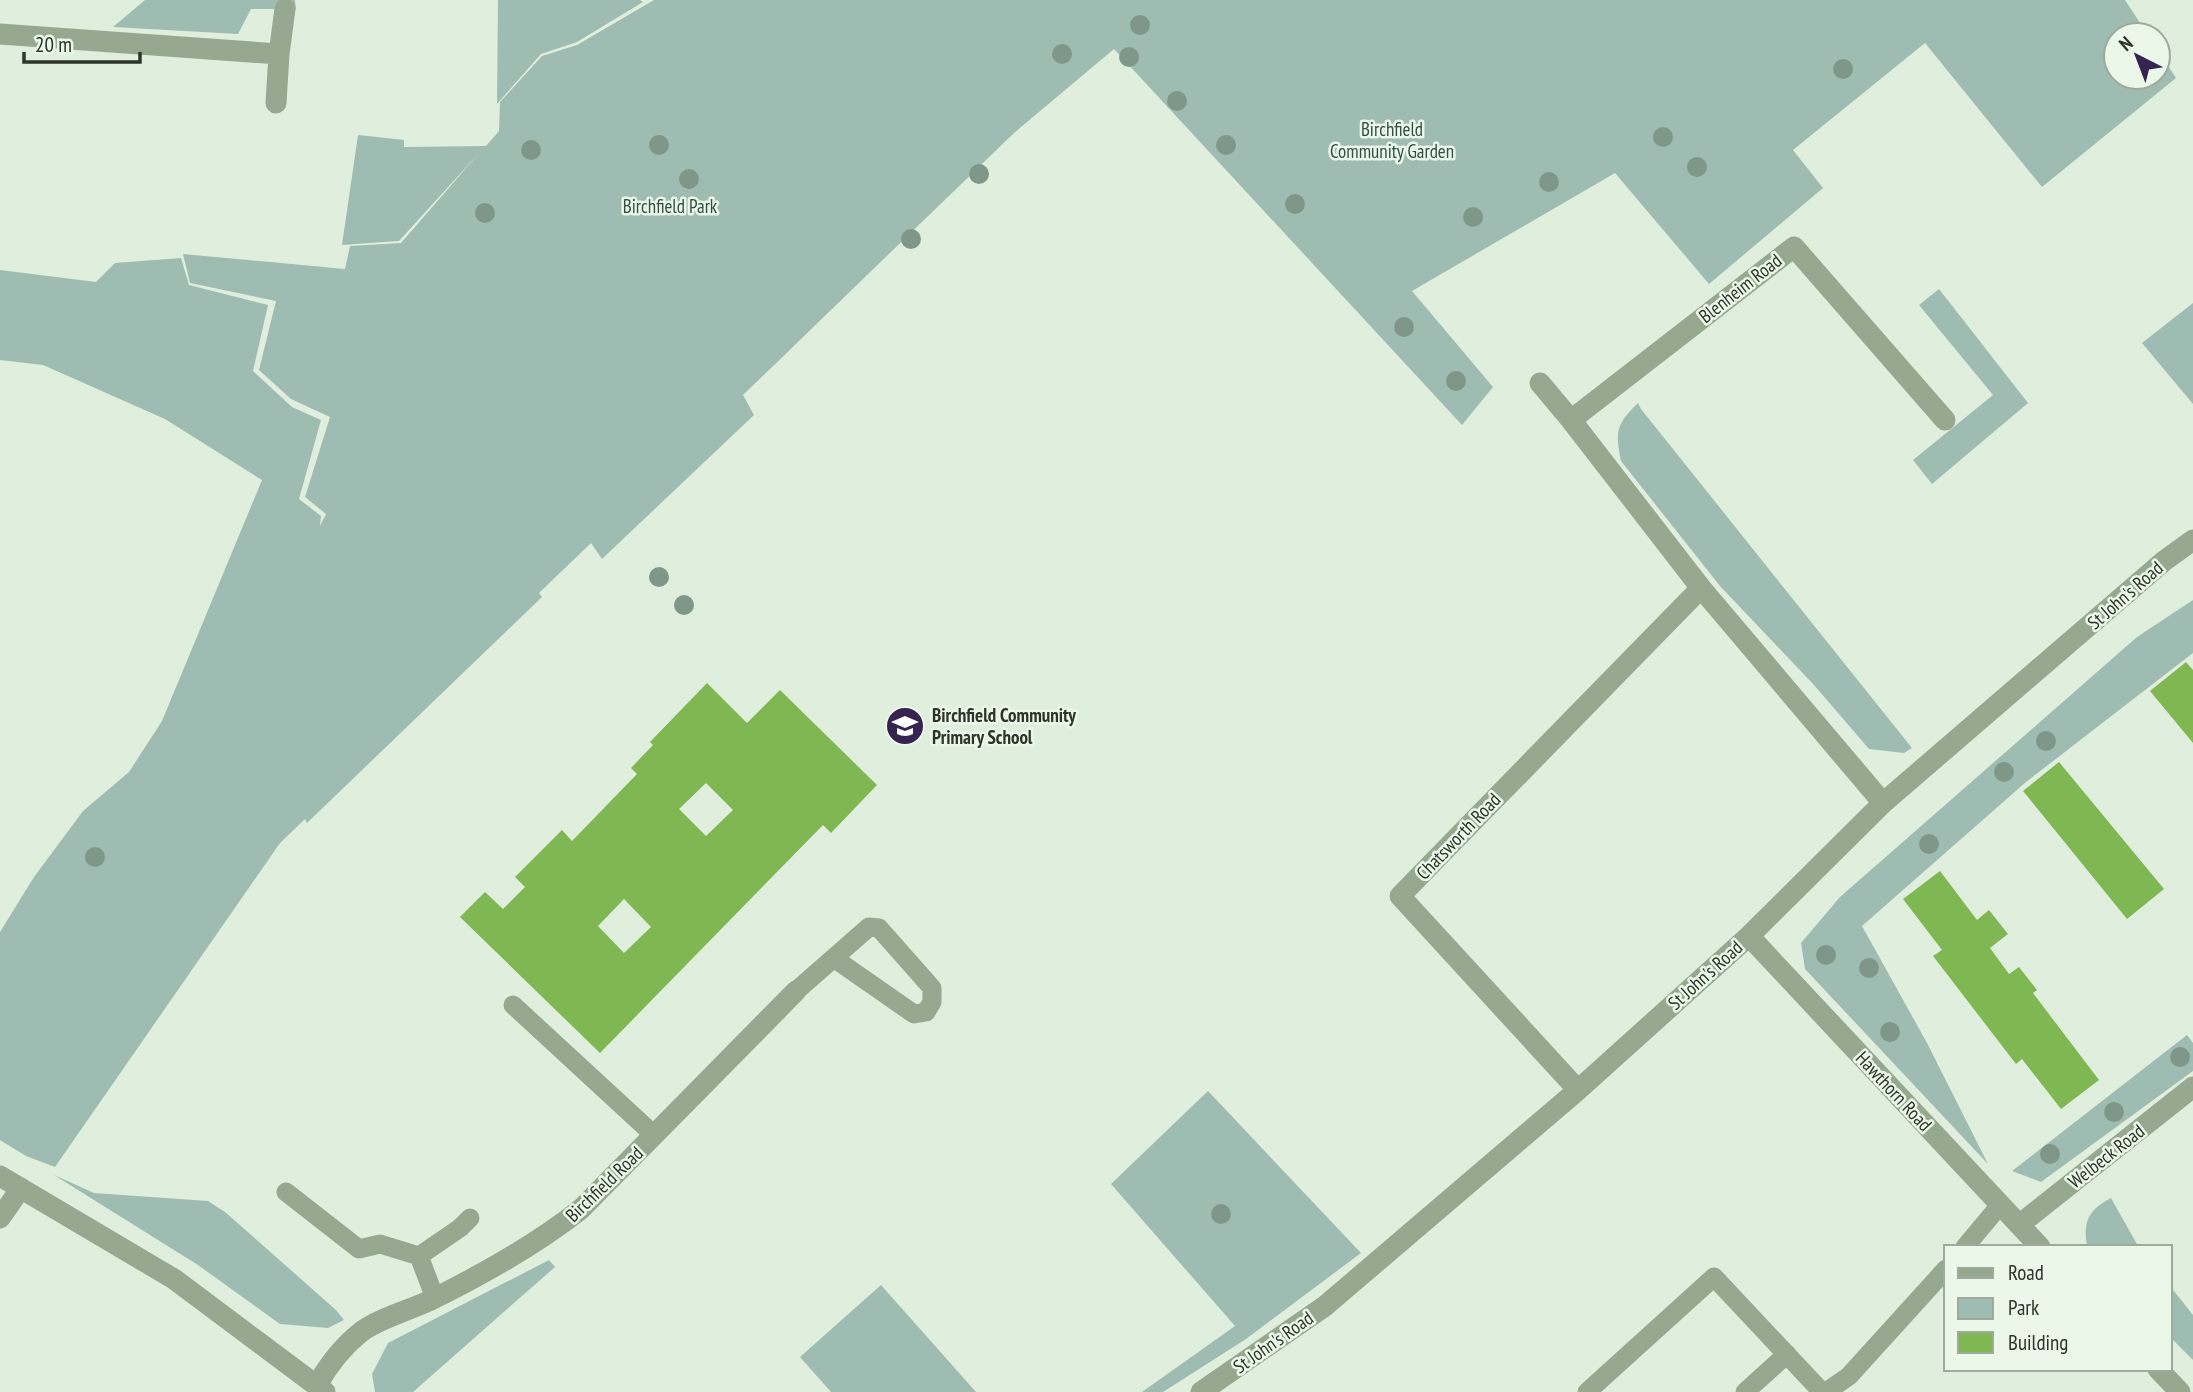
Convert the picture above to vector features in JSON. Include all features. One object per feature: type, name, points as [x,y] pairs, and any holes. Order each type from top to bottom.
[{"type":"street","points":[[276,103],[285,9]]},
{"type":"street","points":[[0,34],[279,54]]},
{"type":"street","name":"Blenheim Road","points":[[1571,420],[1794,247],[1945,420]]},
{"type":"street","points":[[1540,383],[1702,588],[1883,803]]},
{"type":"street","name":"St John's Road","points":[[1201,1392],[1325,1306],[1578,1090],[1749,936],[1883,803],[2164,561],[2193,540]]},
{"type":"street","name":"Chatsworth Road","points":[[1578,1090],[1400,896],[1702,588]]},
{"type":"street","name":"Hawthorn Road","points":[[1749,936],[2038,1245]]},
{"type":"street","name":"Birchfield Road","points":[[0,1175],[174,1279],[321,1388],[333,1358],[363,1330],[435,1298],[558,1228],[582,1209],[796,991]]},
{"type":"street","name":"Welbeck Road","points":[[2019,1225],[2193,1087]]},
{"type":"street","points":[[0,1217],[21,1188]]},
{"type":"street","points":[[2160,1371],[2180,1392]]},
{"type":"lane","points":[[796,991],[869,927],[880,928],[932,988],[932,1002],[926,1012],[914,1014],[835,959]]},
{"type":"lane","points":[[513,1005],[654,1135]]},
{"type":"lane","points":[[286,1192],[359,1249],[380,1244],[418,1255],[460,1228],[470,1218]]},
{"type":"lane","points":[[1967,1245],[2000,1205]]},
{"type":"lane","points":[[418,1255],[435,1298]]},
{"type":"lane","points":[[1587,1392],[1714,1277],[1824,1392],[1849,1376],[1944,1271]]},
{"type":"lane","points":[[1745,1392],[1787,1354]]},
{"type":"green space","points":[[145,0],[295,0],[296,9],[251,9],[238,34],[113,27]]},
{"type":"green space","points":[[498,0],[643,2],[577,42],[541,54],[497,104]]},
{"type":"green space","points":[[654,0],[2125,0],[2139,21],[2102,21],[2102,91],[2160,91],[2042,187],[1925,43],[1793,150],[1823,188],[1709,284],[1615,173],[1412,291],[1493,387],[1462,425],[1114,49],[1014,133],[743,395],[754,415],[602,559],[591,543],[539,593],[542,597],[307,823],[305,819],[280,843],[55,1167],[26,1156],[0,1140],[0,932],[34,877],[83,811],[129,772],[162,721],[262,480],[165,419],[43,365],[0,360],[0,270],[96,282],[115,263],[181,258],[189,285],[268,305],[253,371],[292,407],[321,420],[299,499],[321,516],[320,526],[326,514],[305,497],[330,417],[291,399],[259,370],[276,301],[190,283],[183,254],[345,269],[350,246],[401,243],[480,152],[399,241],[342,245],[358,135],[404,140],[404,147],[486,146],[499,131],[500,102],[542,56],[577,45]]},
{"type":"green space","points":[[1939,289],[2028,403],[1932,484],[1913,460],[1993,395],[1919,305]]},
{"type":"green space","points":[[2193,303],[2193,404],[2142,343]]},
{"type":"green space","points":[[1638,403],[1912,748],[1904,753],[1869,749],[1814,685],[1720,586],[1621,461],[1619,429],[1625,417]]},
{"type":"green space","points":[[2193,600],[2193,653],[2026,782],[1862,926],[1927,1043],[1988,1164],[1805,969],[1801,943],[1840,897],[2137,637]]},
{"type":"green space","points":[[2187,1035],[2193,1043],[2193,1071],[2041,1182],[2012,1171]]},
{"type":"green space","points":[[1208,1091],[1361,1253],[1246,1339],[1163,1392],[1142,1392],[1235,1326],[1111,1184]]},
{"type":"green space","points":[[54,1175],[94,1193],[208,1201],[225,1212],[344,1320],[328,1328],[280,1324],[198,1265]]},
{"type":"green space","points":[[2111,1198],[2138,1245],[2087,1245],[2087,1224],[2097,1207]]},
{"type":"green space","points":[[549,1260],[555,1267],[413,1392],[375,1392],[372,1374],[388,1343]]},
{"type":"green space","points":[[881,1285],[976,1392],[831,1392],[800,1357]]},
{"type":"green space","points":[[2172,1289],[2193,1315],[2193,1360],[2172,1339]]},
{"type":"building","points":[[2186,662],[2193,670],[2193,743],[2150,691]]},
{"type":"building","points":[[707,683],[747,723],[780,690],[877,785],[831,833],[823,825],[600,1053],[460,917],[485,892],[503,909],[525,887],[515,877],[562,830],[572,841],[637,774],[631,768],[653,745],[650,742]],"holes":[[[706,783],[733,810],[706,836],[679,809]],[[624,899],[651,927],[624,953],[598,926]]]},
{"type":"building","points":[[2059,762],[2164,889],[2127,919],[2023,791]]},
{"type":"building","points":[[1940,871],[1977,920],[1989,910],[2008,934],[1990,948],[2009,974],[2019,967],[2037,990],[2033,993],[2099,1080],[2061,1109],[2022,1059],[2016,1064],[1933,956],[1942,950],[1903,899]]},
{"type":"place","name":"Birchfield Community Primary School","points":[[905,726]]},
{"type":"park label","name":"Birchfield Community Garden","points":[[1392,140]]},
{"type":"park label","name":"Birchfield Park","points":[[670,206]]}]
